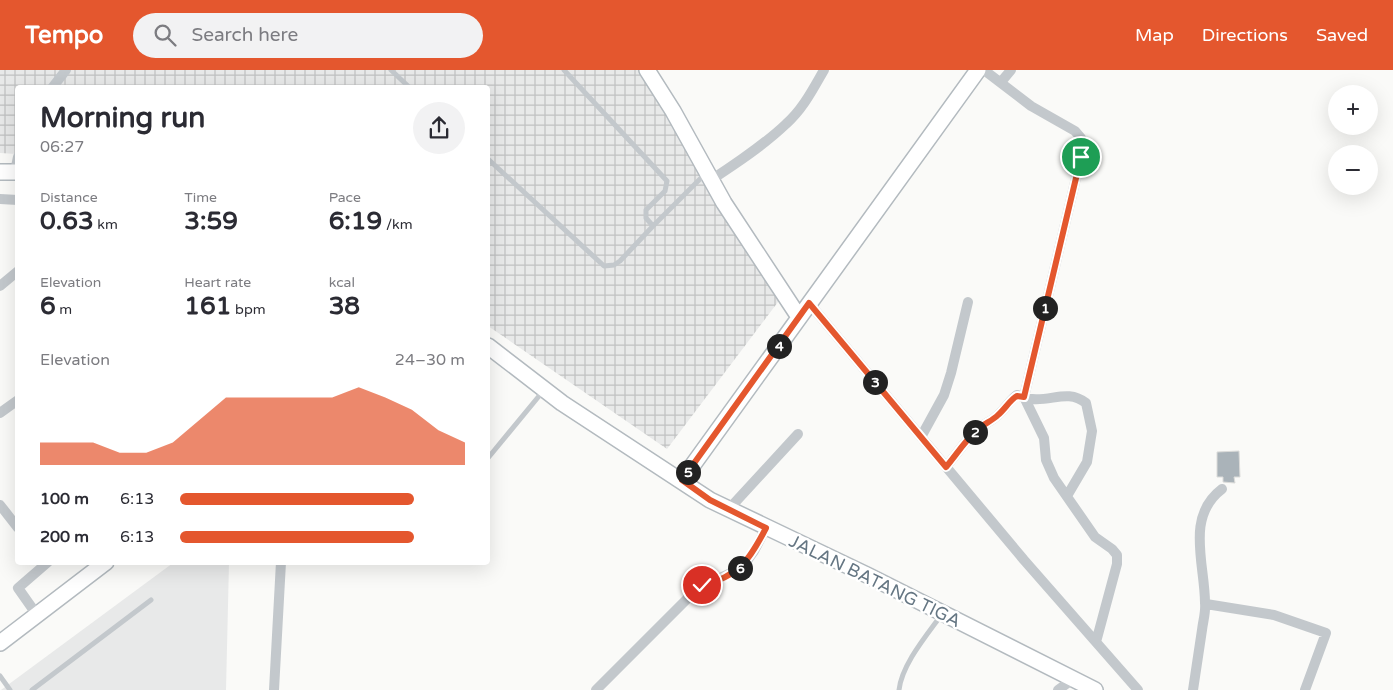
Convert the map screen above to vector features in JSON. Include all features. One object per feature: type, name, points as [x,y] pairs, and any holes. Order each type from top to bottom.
[{"type":"street","points":[[54,85],[66,70]]},
{"type":"street","points":[[647,70],[673,111],[724,203],[799,317]]},
{"type":"street","points":[[709,176],[743,158],[788,124],[809,96],[824,70]]},
{"type":"street","points":[[682,480],[978,70]]},
{"type":"street","points":[[984,70],[1031,106],[1076,131],[1081,138],[1081,157],[1024,397],[1044,438],[1046,460],[1054,478],[1095,537],[1117,555],[1117,564],[1096,642]]},
{"type":"street","points":[[1001,82],[1011,70]]},
{"type":"street","points":[[0,199],[15,200]]},
{"type":"street","points":[[0,286],[15,274]]},
{"type":"street","points":[[921,437],[944,395],[968,302]]},
{"type":"street","points":[[809,303],[946,467],[1138,690]]},
{"type":"street","name":"JALAN BATANG TIGA","points":[[490,348],[562,403],[710,500],[811,548],[1095,690]]},
{"type":"street","points":[[946,467],[975,431],[996,417],[1010,404],[1014,397],[1024,397],[1031,400],[1078,397],[1086,403],[1092,431],[1087,462],[1066,496]]},
{"type":"street","points":[[0,413],[15,402]]},
{"type":"street","points":[[729,509],[798,434]]},
{"type":"street","points":[[1193,690],[1206,604],[1201,561],[1201,520],[1207,504],[1222,489]]},
{"type":"street","points":[[0,506],[15,524]]},
{"type":"street","points":[[596,690],[697,589],[737,570],[746,562],[766,528]]},
{"type":"street","points":[[37,615],[18,588],[44,565]]},
{"type":"street","points":[[0,643],[102,565]]},
{"type":"street","points":[[274,690],[281,565]]},
{"type":"street","points":[[1206,604],[1274,615],[1326,633],[1305,690]]},
{"type":"street","points":[[1058,690],[1073,679]]},
{"type":"lane","points":[[391,70],[405,85]]},
{"type":"lane","points":[[564,70],[667,181],[665,191],[646,210],[646,218],[653,226]]},
{"type":"lane","points":[[490,161],[604,266],[614,265],[620,261],[653,226],[709,176]]},
{"type":"lane","points":[[490,456],[544,390]]},
{"type":"lane","points":[[32,690],[151,600]]},
{"type":"lane","points":[[899,690],[900,682],[913,656],[942,613]]},
{"type":"lane","points":[[0,676],[10,690]]},
{"type":"shaded area","points":[[0,70],[647,70],[784,294],[667,449],[490,327],[490,85],[15,85],[15,154],[0,153]]},
{"type":"shaded area","points":[[170,565],[229,565],[226,690],[1,690]]},
{"type":"building","points":[[1239,451],[1240,477],[1234,477],[1235,483],[1223,482],[1223,477],[1217,477],[1217,452]]},
{"type":"route","points":[[702,585],[711,583],[737,570],[746,562],[766,528],[710,500],[682,480],[809,303],[946,467],[975,431],[996,417],[1010,404],[1014,397],[1024,397],[1081,157]]}]
